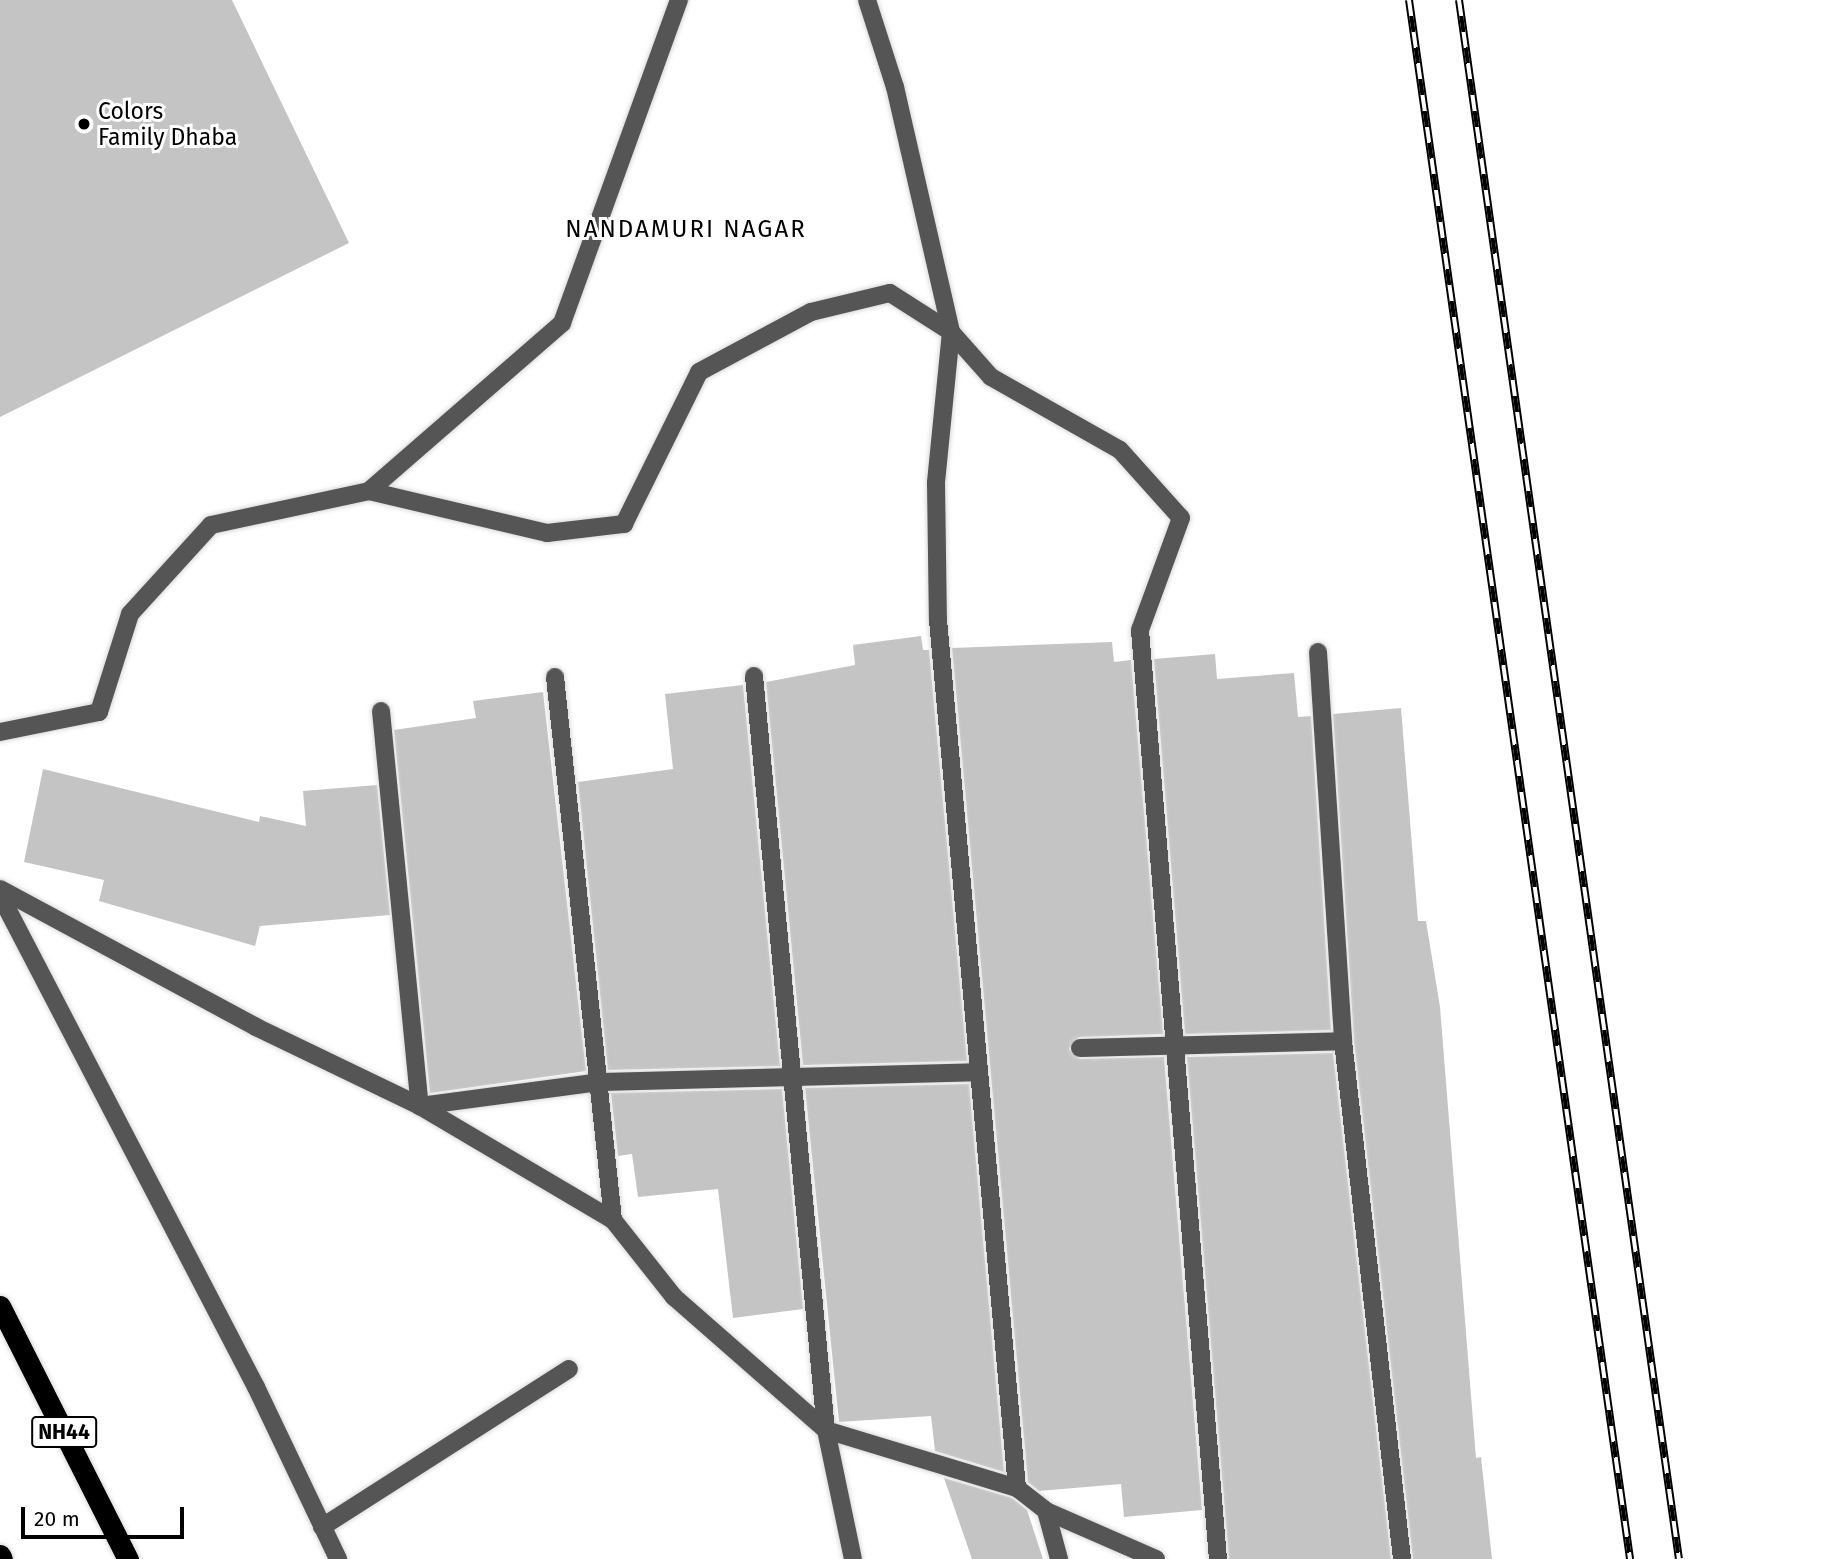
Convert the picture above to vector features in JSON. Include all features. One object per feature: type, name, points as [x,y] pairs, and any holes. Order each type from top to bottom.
[{"type":"highway","name":"NH44","points":[[0,1306],[128,1559]]},
{"type":"street","points":[[369,491],[562,323],[679,0]]},
{"type":"street","points":[[867,0],[895,87],[951,332],[936,483],[938,620],[977,1072],[1017,1488]]},
{"type":"street","points":[[0,732],[99,712],[130,614],[211,525],[369,491],[547,533],[624,524],[699,372],[811,312],[890,293],[951,332],[991,377],[1120,450],[1181,518],[1140,630],[1171,1049],[1218,1559]]},
{"type":"street","points":[[1318,652],[1343,1041],[1402,1559]]},
{"type":"street","points":[[754,676],[826,1430],[853,1559]]},
{"type":"street","points":[[555,677],[601,1082],[612,1220]]},
{"type":"street","points":[[382,711],[419,1105]]},
{"type":"street","points":[[0,889],[256,1027],[419,1105],[612,1220],[674,1297],[826,1430],[1017,1488],[1046,1511],[1156,1559]]},
{"type":"street","points":[[0,895],[338,1559]]},
{"type":"street","points":[[1080,1048],[1171,1049],[1343,1041]]},
{"type":"street","points":[[419,1105],[601,1082],[790,1074],[977,1072]]},
{"type":"street","points":[[322,1527],[569,1369]]},
{"type":"street","points":[[1046,1511],[1059,1559]]},
{"type":"building","points":[[0,0],[232,0],[349,243],[0,417]]},
{"type":"building","points":[[921,636],[923,650],[929,650],[967,1061],[803,1065],[766,682],[855,665],[853,645]]},
{"type":"building","points":[[1112,642],[1114,662],[1131,660],[1163,1034],[1079,1037],[1069,1049],[1080,1059],[1164,1057],[1202,1510],[1124,1517],[1121,1484],[1039,1491],[1028,1482],[952,648]]},
{"type":"building","points":[[1215,654],[1217,679],[1294,673],[1298,717],[1311,716],[1331,1030],[1185,1034],[1154,659]]},
{"type":"building","points":[[743,685],[780,1066],[608,1070],[578,782],[673,769],[665,694]]},
{"type":"building","points":[[543,692],[586,1071],[430,1093],[394,730],[476,718],[473,701]]},
{"type":"building","points":[[1401,708],[1418,921],[1426,921],[1440,1007],[1476,1458],[1481,1457],[1492,1559],[1413,1559],[1354,1040],[1333,714]]},
{"type":"building","points":[[43,769],[259,822],[260,816],[306,826],[303,791],[377,785],[390,915],[260,926],[255,946],[99,901],[104,880],[24,862]]},
{"type":"building","points":[[1333,1053],[1391,1559],[1229,1559],[1187,1057]]},
{"type":"building","points":[[969,1084],[1004,1472],[935,1451],[931,1416],[839,1422],[805,1088]]},
{"type":"building","points":[[782,1089],[803,1309],[733,1318],[718,1189],[638,1197],[632,1154],[618,1156],[611,1093]]},
{"type":"building","points":[[944,1478],[1012,1498],[1027,1510],[1043,1559],[972,1559]]},
{"type":"railway","points":[[1409,0],[1630,1559]]},
{"type":"railway","points":[[1459,0],[1679,1559]]},
{"type":"place","name":"Colors Family Dhaba","points":[[84,124]]},
{"type":"district","name":"NANDAMURI NAGAR","points":[[686,230]]}]
